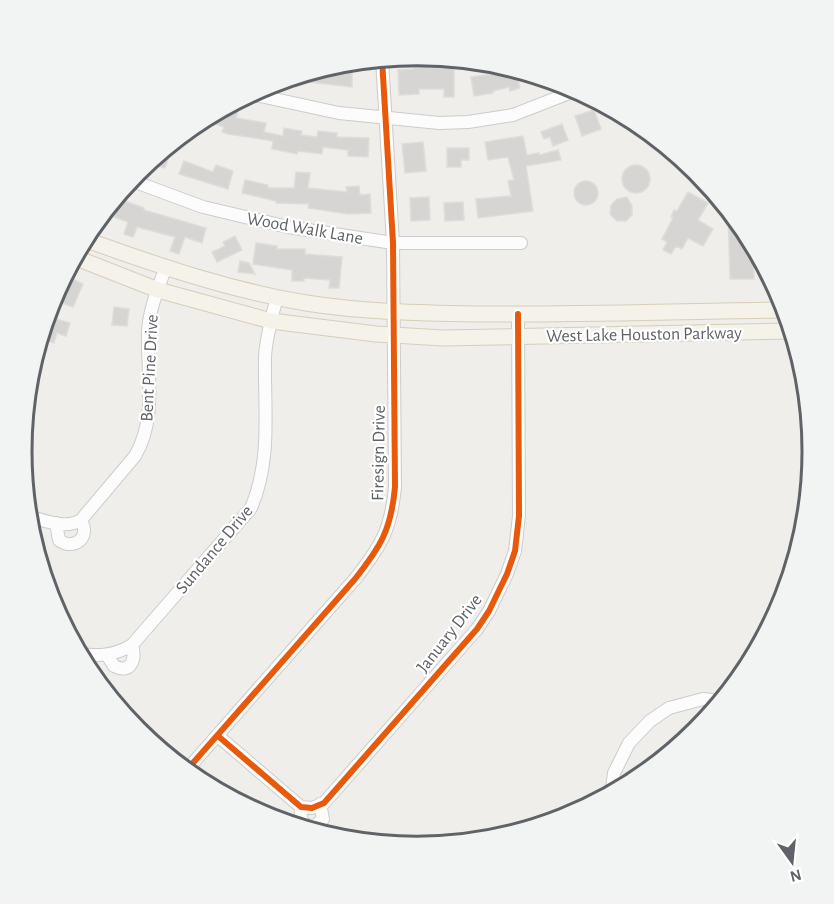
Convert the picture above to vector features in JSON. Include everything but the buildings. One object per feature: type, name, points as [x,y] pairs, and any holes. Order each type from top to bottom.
[{"type":"main road","name":"West Lake Houston Parkway","points":[[93,242],[165,269],[277,297],[307,303],[393,313],[518,314],[775,310]]},
{"type":"main road","name":"West Lake Houston Parkway","points":[[82,260],[158,290],[271,321],[393,336],[518,337],[783,331]]},
{"type":"main road","points":[[640,312],[641,334]]},
{"type":"street","name":"Firesign Drive","points":[[192,765],[355,579],[378,550],[387,532],[395,487],[393,243],[382,68]]},
{"type":"street","points":[[266,97],[339,114],[439,123],[498,118],[527,110],[563,95]]},
{"type":"street","name":"Wood Walk Lane","points":[[140,184],[202,207],[288,227],[393,243],[521,243]]},
{"type":"street","name":"Bent Pine Drive","points":[[56,523],[59,540],[68,545],[81,538],[84,529],[81,520],[142,445],[149,411],[148,330],[151,311],[165,269]]},
{"type":"street","name":"Sundance Drive","points":[[89,654],[107,655],[122,651],[132,645],[251,508],[264,471],[265,353],[277,297]]},
{"type":"street","name":"January Drive","points":[[317,824],[323,819],[320,804],[324,803],[477,629],[503,584],[514,551],[519,516],[518,314]]},
{"type":"street","points":[[38,519],[73,525],[81,520]]},
{"type":"street","points":[[612,784],[614,773],[628,743],[650,721],[669,708],[703,699],[712,700]]},
{"type":"street","name":"January Drive","points":[[218,736],[301,807],[300,819]]},
{"type":"street","points":[[301,807],[312,808],[320,804]]},
{"type":"cycle path","points":[[191,765],[355,579],[378,547],[391,515],[395,487],[393,243],[383,68]]},
{"type":"cycle path","points":[[218,736],[301,807],[312,808],[324,803],[477,629],[489,611],[507,574],[515,551],[519,516],[518,314]]}]
